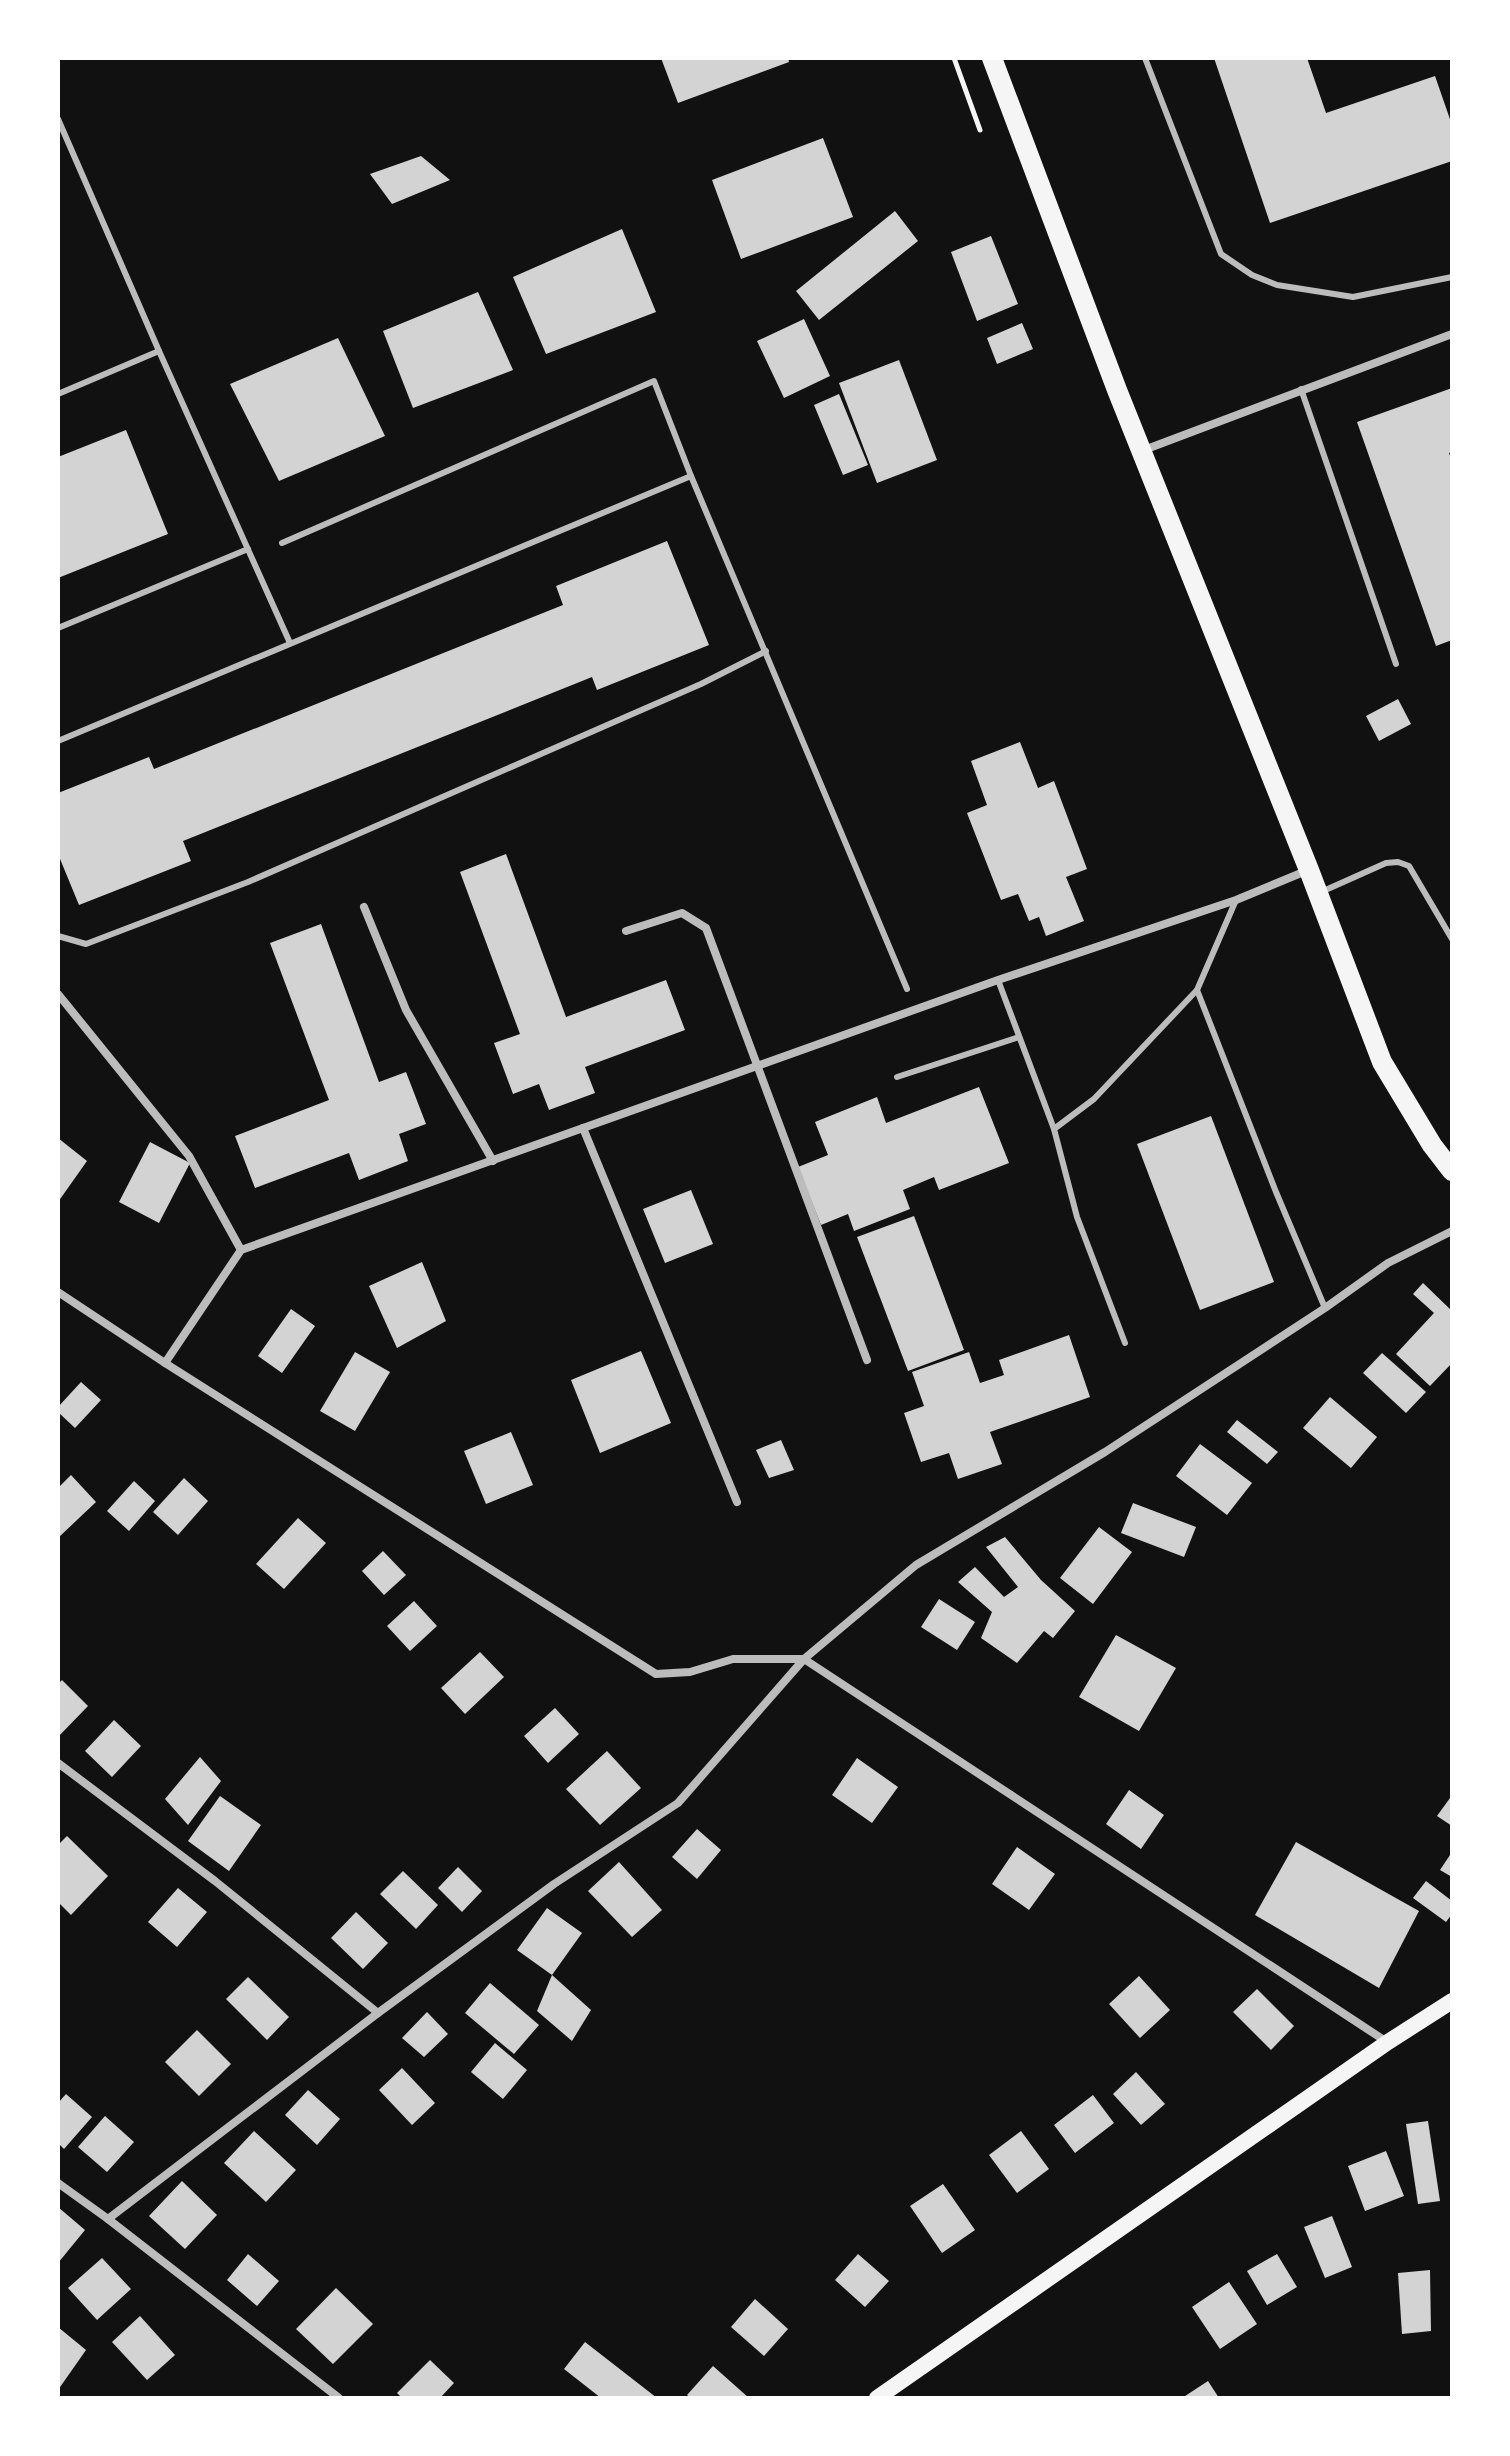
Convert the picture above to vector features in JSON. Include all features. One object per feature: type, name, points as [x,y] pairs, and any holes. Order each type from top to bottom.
[{"type":"main road","points":[[992,58],[1112,376],[1382,1062],[1432,1145],[1452,1171]]},
{"type":"main road","points":[[877,2398],[1388,2042],[1452,2001]]},
{"type":"street","points":[[1143,450],[1452,334]]},
{"type":"street","points":[[165,1363],[241,1250],[998,980],[1236,900],[1309,870]]},
{"type":"street","points":[[364,907],[406,1010],[493,1161]]},
{"type":"street","points":[[626,931],[682,913],[706,928],[867,1360]]},
{"type":"street","points":[[58,994],[189,1156],[241,1250]]},
{"type":"street","points":[[583,1128],[737,1502]]},
{"type":"street","points":[[108,2219],[378,2013],[554,1884],[678,1803],[804,1659],[916,1565],[1105,1452],[1325,1308],[1388,1263],[1452,1231]]},
{"type":"street","points":[[58,1292],[656,1674],[690,1672],[733,1659],[804,1659],[1388,2042]]},
{"type":"street","points":[[58,1763],[215,1881],[378,2013]]},
{"type":"street","points":[[58,2183],[339,2398]]},
{"type":"lane","points":[[1145,58],[1221,254],[1235,265],[1277,285],[1353,297],[1452,277]]},
{"type":"lane","points":[[58,119],[290,643]]},
{"type":"lane","points":[[58,394],[159,351]]},
{"type":"lane","points":[[282,543],[654,381],[907,989]]},
{"type":"lane","points":[[1301,389],[1396,664]]},
{"type":"lane","points":[[58,741],[691,476]]},
{"type":"lane","points":[[58,628],[248,549]]},
{"type":"lane","points":[[58,936],[86,944],[248,882],[701,684],[766,651]]},
{"type":"lane","points":[[1318,894],[1386,863],[1398,862],[1409,866],[1452,939]]},
{"type":"lane","points":[[1054,1129],[1094,1099],[1197,990],[1236,900]]},
{"type":"lane","points":[[998,980],[1054,1129],[1077,1217],[1125,1343]]},
{"type":"lane","points":[[1197,990],[1325,1308]]},
{"type":"lane","points":[[897,1077],[1019,1037]]},
{"type":"path","points":[[954,58],[980,130]]},
{"type":"building","points":[[661,58],[788,58],[789,62],[678,103]]},
{"type":"building","points":[[1214,58],[1307,58],[1326,113],[1435,76],[1452,125],[1452,161],[1270,223]]},
{"type":"building","points":[[823,138],[853,217],[741,259],[712,180]]},
{"type":"building","points":[[421,156],[450,180],[392,204],[370,174]]},
{"type":"building","points":[[895,211],[918,241],[819,320],[796,291]]},
{"type":"building","points":[[622,229],[656,312],[546,354],[513,277]]},
{"type":"building","points":[[991,236],[1018,304],[977,321],[951,252]]},
{"type":"building","points":[[478,292],[513,370],[413,408],[383,331]]},
{"type":"building","points":[[804,319],[830,376],[784,398],[757,341]]},
{"type":"building","points":[[1022,323],[1033,349],[997,364],[987,338]]},
{"type":"building","points":[[338,338],[385,436],[279,481],[230,384]]},
{"type":"building","points":[[899,360],[937,460],[877,483],[839,383]]},
{"type":"building","points":[[1452,388],[1452,452],[1449,453],[1452,461],[1452,640],[1436,646],[1357,422]]},
{"type":"building","points":[[839,394],[868,465],[843,475],[814,405]]},
{"type":"building","points":[[126,430],[168,534],[58,578],[58,457]]},
{"type":"building","points":[[667,541],[709,645],[597,690],[592,677],[183,841],[191,861],[79,905],[58,854],[58,793],[149,757],[154,769],[563,605],[556,586]]},
{"type":"building","points":[[1398,699],[1411,724],[1379,741],[1366,716]]},
{"type":"building","points":[[1020,742],[1038,788],[1054,781],[1087,869],[1066,877],[1084,921],[1046,936],[1039,917],[1029,921],[1018,894],[1001,900],[967,813],[987,805],[971,761]]},
{"type":"building","points":[[506,854],[566,1017],[666,980],[685,1030],[585,1067],[595,1093],[549,1110],[539,1084],[513,1094],[494,1043],[520,1034],[460,872]]},
{"type":"building","points":[[321,924],[379,1082],[406,1072],[426,1124],[399,1134],[408,1161],[359,1180],[349,1153],[255,1188],[235,1136],[329,1100],[270,943]]},
{"type":"building","points":[[979,1087],[1009,1163],[939,1190],[934,1177],[903,1190],[910,1209],[854,1231],[848,1214],[821,1225],[798,1167],[828,1155],[815,1122],[877,1097],[886,1123]]},
{"type":"building","points":[[1211,1116],[1274,1282],[1200,1310],[1137,1144]]},
{"type":"building","points":[[58,1138],[87,1161],[58,1202]]},
{"type":"building","points":[[150,1142],[190,1163],[159,1223],[119,1202]]},
{"type":"building","points":[[691,1190],[713,1244],[665,1263],[643,1209]]},
{"type":"building","points":[[914,1216],[964,1350],[908,1371],[857,1237]]},
{"type":"building","points":[[422,1262],[446,1321],[397,1348],[369,1286]]},
{"type":"building","points":[[1423,1283],[1452,1311],[1452,1363],[1430,1386],[1396,1354],[1434,1313],[1413,1294]]},
{"type":"building","points":[[291,1309],[315,1326],[282,1373],[258,1356]]},
{"type":"building","points":[[1069,1335],[1090,1397],[990,1432],[1002,1464],[958,1479],[949,1453],[921,1462],[904,1413],[924,1406],[912,1372],[969,1352],[980,1383],[1004,1375],[999,1360]]},
{"type":"building","points":[[641,1351],[671,1423],[600,1453],[571,1380]]},
{"type":"building","points":[[355,1352],[390,1372],[355,1431],[320,1411]]},
{"type":"building","points":[[1382,1353],[1426,1392],[1406,1413],[1363,1373]]},
{"type":"building","points":[[81,1382],[101,1400],[75,1428],[58,1412],[58,1407]]},
{"type":"building","points":[[1330,1397],[1377,1437],[1351,1468],[1303,1428]]},
{"type":"building","points":[[1237,1420],[1278,1452],[1267,1464],[1227,1432]]},
{"type":"building","points":[[511,1432],[533,1485],[486,1504],[464,1451]]},
{"type":"building","points":[[781,1440],[794,1470],[769,1478],[756,1450]]},
{"type":"building","points":[[1200,1444],[1252,1483],[1227,1515],[1176,1476]]},
{"type":"building","points":[[71,1475],[96,1502],[58,1538],[58,1488]]},
{"type":"building","points":[[184,1478],[208,1501],[178,1535],[153,1512]]},
{"type":"building","points":[[134,1481],[155,1501],[129,1531],[107,1511]]},
{"type":"building","points":[[1133,1503],[1196,1527],[1184,1557],[1121,1533]]},
{"type":"building","points":[[298,1518],[326,1543],[284,1589],[256,1564]]},
{"type":"building","points":[[1099,1527],[1132,1552],[1093,1604],[1060,1578]]},
{"type":"building","points":[[1005,1537],[1041,1580],[1075,1611],[1053,1638],[1044,1631],[1017,1663],[981,1638],[992,1612],[958,1582],[975,1567],[1004,1597],[1018,1587],[986,1547]]},
{"type":"building","points":[[383,1551],[406,1575],[384,1595],[362,1571]]},
{"type":"building","points":[[939,1599],[975,1622],[957,1650],[921,1627]]},
{"type":"building","points":[[414,1601],[437,1626],[410,1651],[387,1626]]},
{"type":"building","points":[[1116,1635],[1176,1668],[1139,1731],[1079,1697]]},
{"type":"building","points":[[480,1652],[504,1677],[465,1714],[441,1688]]},
{"type":"building","points":[[62,1680],[88,1706],[58,1737],[58,1684]]},
{"type":"building","points":[[555,1708],[579,1734],[548,1763],[524,1736]]},
{"type":"building","points":[[114,1720],[141,1746],[112,1777],[85,1751]]},
{"type":"building","points":[[607,1751],[641,1788],[600,1825],[566,1789]]},
{"type":"building","points":[[200,1757],[221,1781],[188,1825],[165,1799]]},
{"type":"building","points":[[857,1758],[898,1787],[872,1823],[832,1795]]},
{"type":"building","points":[[1129,1790],[1164,1815],[1141,1849],[1106,1824]]},
{"type":"building","points":[[220,1796],[261,1825],[229,1871],[188,1841]]},
{"type":"building","points":[[1450,1798],[1452,1800],[1452,1826],[1437,1816]]},
{"type":"building","points":[[697,1829],[721,1850],[697,1879],[672,1857]]},
{"type":"building","points":[[67,1836],[108,1876],[71,1915],[58,1902],[58,1845]]},
{"type":"building","points":[[1296,1842],[1419,1911],[1379,1988],[1255,1915]]},
{"type":"building","points":[[1017,1847],[1055,1874],[1029,1910],[992,1884]]},
{"type":"building","points":[[1452,1852],[1452,1877],[1440,1870]]},
{"type":"building","points":[[619,1862],[662,1910],[632,1937],[588,1891]]},
{"type":"building","points":[[458,1867],[482,1891],[462,1912],[438,1888]]},
{"type":"building","points":[[403,1871],[438,1905],[416,1929],[380,1894]]},
{"type":"building","points":[[1426,1881],[1452,1901],[1452,1914],[1446,1922],[1413,1898]]},
{"type":"building","points":[[178,1888],[207,1912],[177,1947],[148,1922]]},
{"type":"building","points":[[547,1908],[582,1933],[552,1975],[517,1950]]},
{"type":"building","points":[[356,1912],[388,1943],[363,1969],[331,1938]]},
{"type":"building","points":[[552,1975],[591,2010],[572,2041],[537,2011]]},
{"type":"building","points":[[1139,1976],[1170,2010],[1140,2038],[1109,2004]]},
{"type":"building","points":[[248,1977],[289,2017],[267,2040],[226,1999]]},
{"type":"building","points":[[490,1983],[539,2025],[514,2054],[465,2013]]},
{"type":"building","points":[[1257,1989],[1294,2026],[1271,2050],[1233,2012]]},
{"type":"building","points":[[427,2012],[448,2034],[424,2057],[402,2038]]},
{"type":"building","points":[[197,2030],[231,2064],[199,2096],[165,2062]]},
{"type":"building","points":[[495,2043],[527,2070],[503,2099],[471,2072]]},
{"type":"building","points":[[402,2068],[435,2103],[412,2125],[379,2090]]},
{"type":"building","points":[[1136,2072],[1165,2104],[1141,2125],[1113,2094]]},
{"type":"building","points":[[308,2090],[340,2119],[317,2145],[285,2115]]},
{"type":"building","points":[[66,2094],[92,2117],[64,2149],[58,2143],[58,2103]]},
{"type":"building","points":[[1093,2095],[1114,2123],[1075,2153],[1054,2125]]},
{"type":"building","points":[[105,2116],[134,2142],[107,2172],[78,2147]]},
{"type":"building","points":[[1428,2121],[1440,2201],[1418,2204],[1406,2124]]},
{"type":"building","points":[[254,2131],[296,2170],[266,2202],[224,2163]]},
{"type":"building","points":[[1021,2131],[1049,2169],[1017,2193],[989,2155]]},
{"type":"building","points":[[1386,2151],[1404,2196],[1365,2211],[1348,2166]]},
{"type":"building","points":[[182,2181],[217,2215],[185,2249],[149,2216]]},
{"type":"building","points":[[943,2184],[975,2230],[942,2253],[910,2206]]},
{"type":"building","points":[[58,2207],[85,2230],[58,2263]]},
{"type":"building","points":[[1332,2216],[1352,2267],[1325,2278],[1304,2227]]},
{"type":"building","points":[[248,2254],[279,2281],[257,2306],[227,2280]]},
{"type":"building","points":[[858,2254],[889,2281],[865,2307],[835,2280]]},
{"type":"building","points":[[1277,2254],[1297,2287],[1267,2305],[1247,2271]]},
{"type":"building","points":[[102,2258],[131,2289],[97,2320],[68,2288]]},
{"type":"building","points":[[1430,2270],[1431,2331],[1402,2334],[1398,2273]]},
{"type":"building","points":[[1229,2282],[1257,2324],[1220,2349],[1192,2307]]},
{"type":"building","points":[[336,2288],[373,2324],[333,2364],[296,2329]]},
{"type":"building","points":[[755,2299],[788,2329],[764,2356],[731,2327]]},
{"type":"building","points":[[140,2316],[175,2355],[147,2380],[112,2342]]},
{"type":"building","points":[[58,2327],[86,2350],[58,2390]]},
{"type":"building","points":[[585,2342],[657,2398],[601,2398],[564,2369]]},
{"type":"building","points":[[430,2360],[454,2383],[440,2398],[402,2398],[397,2393]]},
{"type":"building","points":[[713,2366],[749,2398],[691,2398],[687,2395]]},
{"type":"building","points":[[1208,2381],[1219,2398],[1182,2398]]}]
